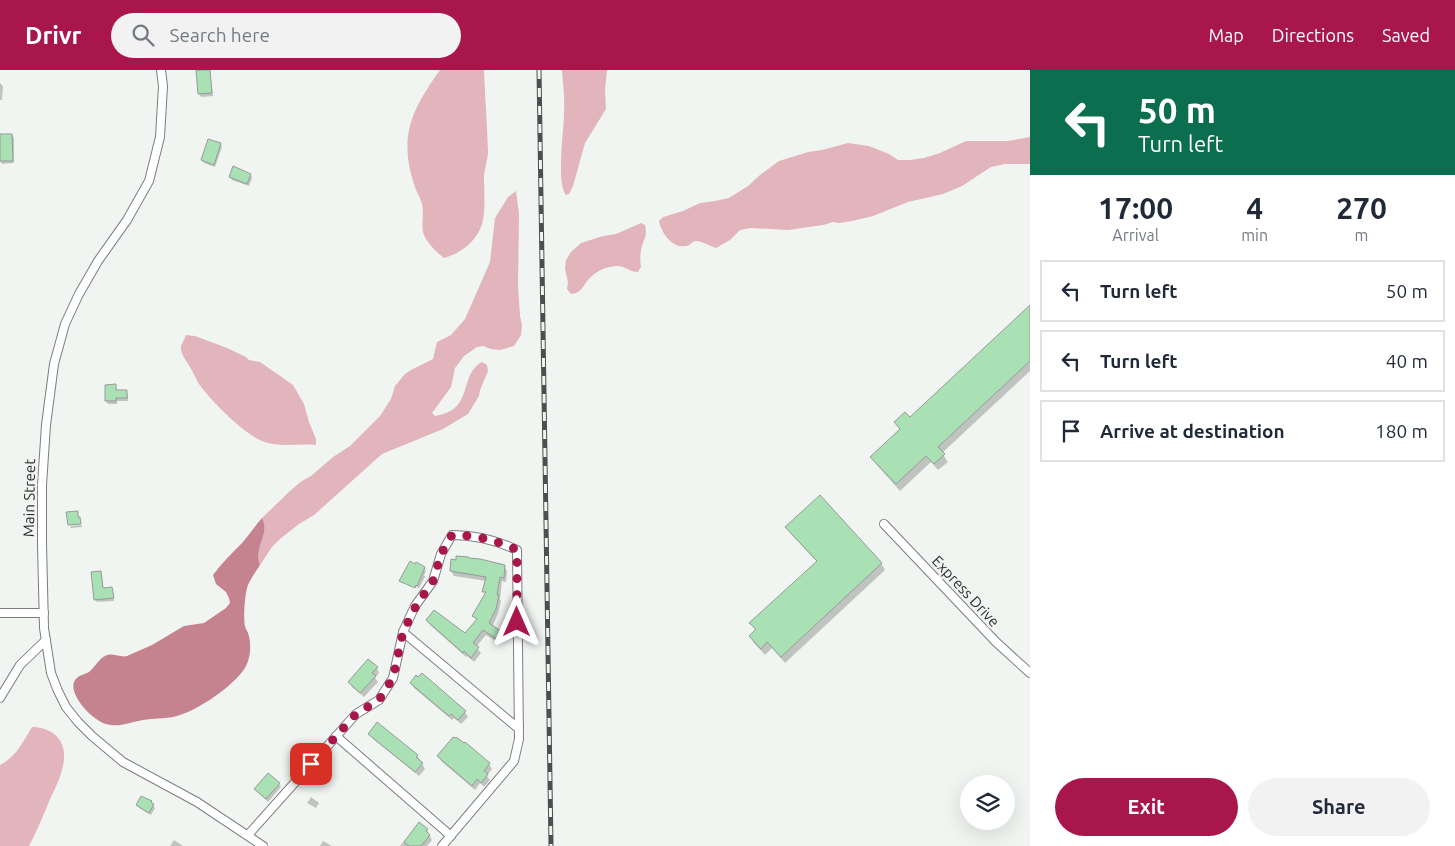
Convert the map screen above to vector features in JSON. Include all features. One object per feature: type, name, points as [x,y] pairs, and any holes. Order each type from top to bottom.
[{"type":"street","name":"Main Street","points":[[161,70],[163,86],[160,137],[149,181],[128,220],[98,261],[79,294],[65,324],[54,364],[46,424],[42,485],[42,544],[46,640],[51,673],[58,691],[66,707],[92,736],[123,762],[197,802],[263,846]]},
{"type":"street","name":"Express Drive","points":[[884,524],[996,642],[1030,673]]},
{"type":"street","points":[[248,836],[356,714],[379,700],[393,678],[403,632],[416,606],[433,581],[441,554],[452,535],[466,535],[499,542],[517,550],[519,739],[514,761],[442,846]]},
{"type":"street","points":[[0,614],[44,613]]},
{"type":"street","points":[[403,632],[519,728]]},
{"type":"street","points":[[0,698],[20,665],[46,640]]},
{"type":"street","points":[[336,736],[451,836]]},
{"type":"shaded area","points":[[440,70],[484,70],[488,151],[484,175],[484,213],[480,230],[462,250],[444,258],[431,246],[424,235],[422,205],[410,169],[408,153],[410,125],[415,112]]},
{"type":"shaded area","points":[[562,70],[607,70],[606,109],[585,143],[573,186],[569,194],[566,195],[561,180],[564,108]]},
{"type":"shaded area","points":[[1030,137],[1030,164],[1005,164],[991,167],[962,186],[943,194],[908,202],[873,216],[852,221],[833,222],[788,230],[751,228],[740,230],[730,240],[716,248],[696,241],[687,246],[676,245],[665,235],[659,221],[663,217],[700,203],[729,198],[748,186],[779,161],[808,152],[848,143],[869,146],[898,160],[910,160],[940,153],[966,141],[1008,141]]},
{"type":"shaded area","points":[[516,191],[519,214],[518,286],[522,325],[521,335],[514,346],[500,350],[483,346],[477,347],[464,356],[455,368],[451,387],[432,413],[435,416],[456,407],[461,400],[470,375],[482,362],[487,365],[488,371],[479,396],[468,414],[443,429],[382,454],[314,515],[280,539],[260,565],[258,558],[264,530],[262,518],[302,481],[350,446],[380,416],[391,399],[395,386],[405,374],[433,359],[437,342],[451,335],[465,319],[490,262],[495,218],[508,197]]},
{"type":"shaded area","points":[[641,223],[645,225],[646,236],[640,258],[641,267],[638,272],[624,267],[612,266],[599,271],[578,292],[571,294],[567,289],[568,282],[565,269],[566,260],[571,252],[581,243],[616,234]]},
{"type":"shaded area","points":[[186,335],[195,336],[227,348],[249,360],[260,362],[293,385],[304,404],[316,439],[316,445],[269,443],[254,437],[237,424],[211,399],[198,382],[181,352],[181,346]]},
{"type":"shaded area","points":[[262,518],[264,530],[258,558],[260,565],[248,585],[246,593],[244,622],[249,638],[250,653],[245,668],[236,679],[220,693],[201,705],[191,711],[173,717],[111,725],[101,722],[89,713],[78,701],[73,688],[74,682],[89,672],[103,657],[108,655],[127,656],[152,645],[184,626],[204,623],[226,608],[230,603],[229,598],[226,592],[216,584],[213,575]]},
{"type":"shaded area","points":[[32,727],[50,731],[59,739],[64,750],[62,769],[56,787],[29,846],[0,846],[0,765],[15,753]]},
{"type":"building","points":[[196,70],[210,70],[212,93],[198,94]]},
{"type":"building","points":[[0,134],[12,134],[13,161],[0,161]]},
{"type":"building","points":[[208,139],[221,143],[214,165],[201,160]]},
{"type":"building","points":[[233,166],[251,174],[247,184],[229,177]]},
{"type":"building","points":[[1030,305],[1030,361],[938,447],[945,454],[934,464],[926,456],[896,484],[870,457],[900,429],[894,422],[905,412],[910,417]]},
{"type":"building","points":[[116,384],[116,390],[127,390],[127,398],[105,401],[105,385]]},
{"type":"building","points":[[820,495],[882,563],[781,657],[767,642],[761,649],[749,636],[756,629],[749,623],[817,561],[785,527]]},
{"type":"building","points":[[78,511],[81,524],[68,525],[66,512]]},
{"type":"building","points":[[456,556],[505,565],[504,578],[500,577],[496,609],[489,623],[502,632],[497,639],[483,630],[473,643],[479,647],[471,658],[426,620],[434,610],[465,633],[477,619],[472,616],[486,592],[482,592],[486,577],[450,571],[451,559],[456,560]]},
{"type":"building","points":[[410,561],[425,567],[415,588],[399,581]]},
{"type":"building","points":[[101,571],[103,588],[112,587],[114,598],[94,600],[91,572]]},
{"type":"building","points":[[368,659],[378,667],[372,673],[376,676],[360,693],[348,682]]},
{"type":"building","points":[[422,673],[466,711],[458,720],[451,714],[449,716],[410,683],[416,675],[418,677]]},
{"type":"building","points":[[377,722],[418,755],[416,757],[423,763],[415,772],[368,734]]},
{"type":"building","points":[[453,737],[465,742],[490,763],[484,771],[488,774],[481,783],[477,779],[472,786],[437,756]]},
{"type":"building","points":[[268,773],[280,783],[266,799],[254,789]]},
{"type":"building","points":[[141,796],[152,801],[154,804],[149,813],[136,805]]},
{"type":"building","points":[[419,822],[428,829],[426,831],[430,835],[421,846],[409,846],[404,842]]},
{"type":"railway","points":[[539,70],[551,846]]},
{"type":"route","points":[[311,764],[356,714],[379,700],[393,678],[403,632],[416,606],[433,581],[441,554],[452,535],[466,535],[499,542],[517,550],[517,622]]}]
